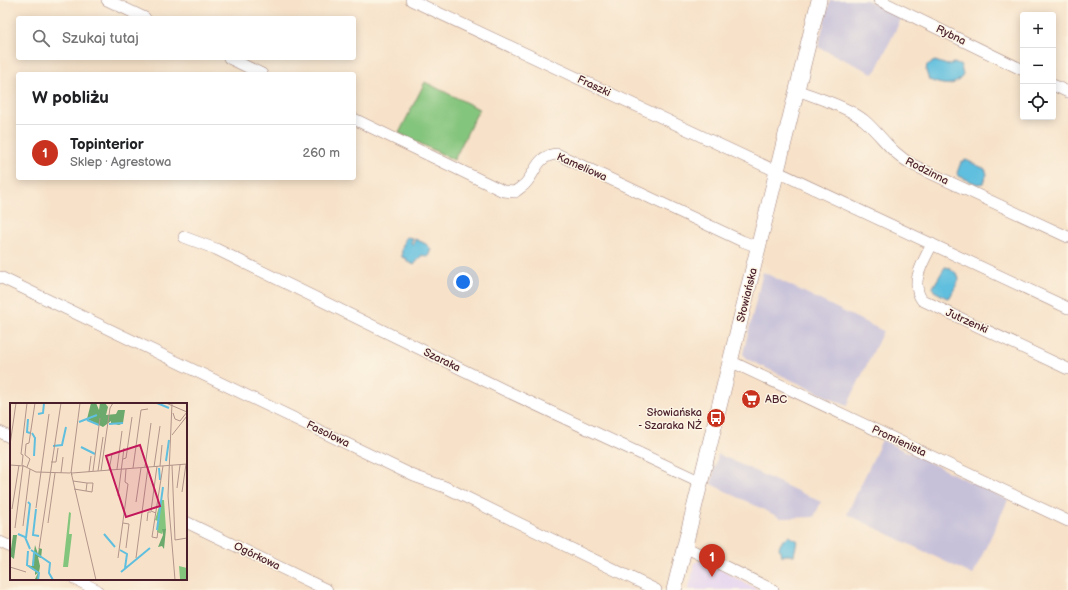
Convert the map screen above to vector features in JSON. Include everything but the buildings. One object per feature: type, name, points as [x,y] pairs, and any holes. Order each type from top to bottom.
[{"type":"street","points":[[107,0],[141,16]]},
{"type":"street","name":"Fraszki","points":[[411,0],[777,171]]},
{"type":"street","name":"Słowiańska","points":[[674,590],[819,0]]},
{"type":"street","name":"Rybna","points":[[879,0],[1020,69]]},
{"type":"street","points":[[233,60],[258,72]]},
{"type":"street","points":[[1056,86],[1068,92]]},
{"type":"street","name":"Rodzinna","points":[[797,90],[854,114],[865,121],[895,154],[913,165],[1068,237]]},
{"type":"street","name":"Kameliowa","points":[[356,120],[503,191],[515,192],[525,184],[541,159],[549,155],[557,154],[735,238],[758,247]]},
{"type":"street","points":[[777,171],[1068,308]]},
{"type":"street","name":"Szaraka","points":[[184,237],[216,249],[504,390],[700,482]]},
{"type":"street","name":"Jutrzenki","points":[[932,244],[916,282],[917,291],[922,300],[1068,369]]},
{"type":"street","name":"Fasolowa","points":[[0,277],[414,476],[445,487],[656,590]]},
{"type":"street","name":"Promienista","points":[[730,361],[1068,521]]},
{"type":"street","points":[[0,432],[10,437]]},
{"type":"street","name":"Ogórkowa","points":[[187,522],[327,590]]},
{"type":"street","points":[[0,542],[10,547]]},
{"type":"street","points":[[685,547],[773,590]]},
{"type":"street","points":[[77,580],[97,590]]},
{"type":"shaded area","points":[[830,0],[867,0],[902,17],[874,74],[818,47]]},
{"type":"shaded area","points":[[763,272],[883,331],[847,406],[749,360],[743,354]]},
{"type":"shaded area","points":[[882,440],[1008,500],[973,575],[847,514]]},
{"type":"shaded area","points":[[718,454],[821,502],[814,517],[781,518],[711,484]]},
{"type":"shaded area","points":[[701,560],[759,590],[688,590],[695,563]]},
{"type":"green space","points":[[425,82],[479,109],[454,160],[399,133]]},
{"type":"water","points":[[935,61],[947,65],[954,63],[961,66],[963,75],[952,84],[943,84],[929,80],[926,71],[927,65]]},
{"type":"water","points":[[966,160],[985,169],[987,174],[983,183],[977,184],[959,176],[957,173],[961,162]]},
{"type":"water","points":[[406,237],[413,238],[411,243],[413,244],[415,239],[426,244],[431,249],[428,257],[422,255],[414,265],[402,257],[402,247]]},
{"type":"water","points":[[945,267],[950,268],[958,275],[959,280],[950,297],[947,298],[934,291],[933,287]]},
{"type":"water","points":[[789,536],[797,541],[794,555],[781,555],[779,547],[783,540]]},
{"type":"place","name":"ABC","points":[[751,399]]},
{"type":"place","name":"Słowiańska - Szaraka NŻ","points":[[716,418]]},
{"type":"place","name":"Topinterior","points":[[712,577]]}]
